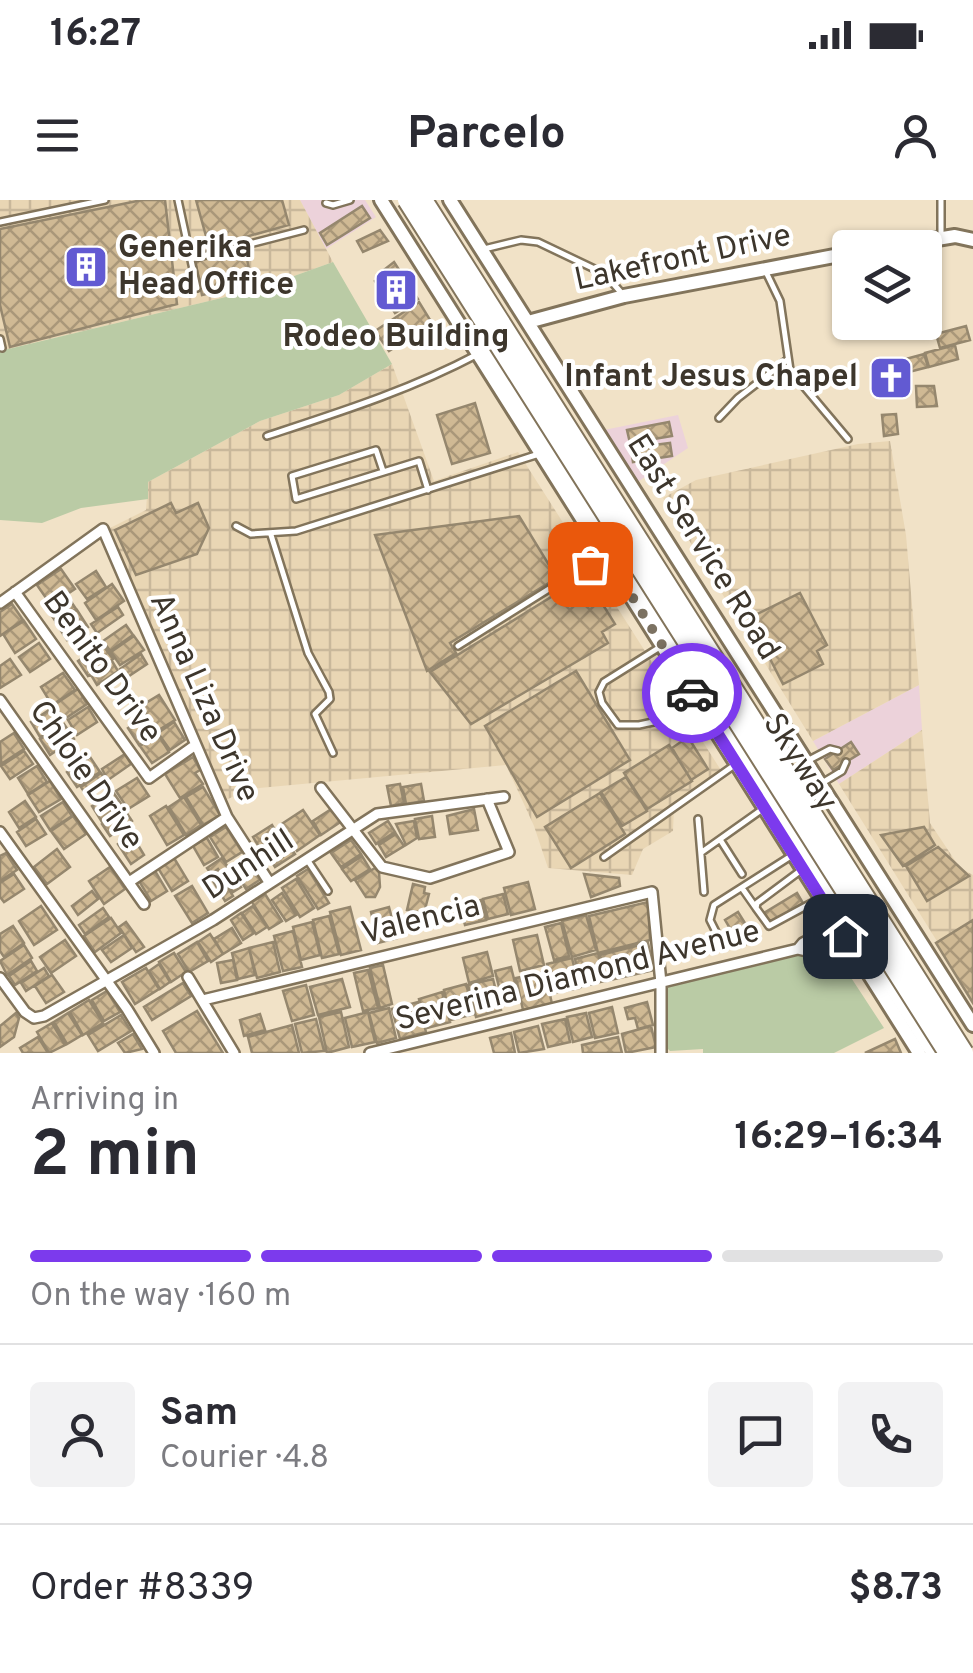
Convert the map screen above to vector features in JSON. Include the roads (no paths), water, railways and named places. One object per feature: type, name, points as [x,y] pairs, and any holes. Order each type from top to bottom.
[{"type":"highway","points":[[398,200],[936,1053]]},
{"type":"highway","name":"Skyway","points":[[407,200],[948,1053]]},
{"type":"highway","name":"Skyway","points":[[423,200],[964,1053]]},
{"type":"highway","points":[[432,200],[972,1053]]},
{"type":"main road","points":[[381,200],[918,1053]]},
{"type":"main road","name":"East Service Road","points":[[450,200],[973,1025]]},
{"type":"main road","points":[[942,238],[973,240]]},
{"type":"main road","name":"Lakefront Drive","points":[[528,322],[624,296],[832,257]]},
{"type":"street","name":"Anna Liza Drive","points":[[15,592],[103,529],[227,817],[269,882]]},
{"type":"street","points":[[0,603],[15,592]]},
{"type":"street","name":"Benito Drive","points":[[15,592],[150,778],[194,746]]},
{"type":"street","name":"Chloie Drive","points":[[0,700],[144,904]]},
{"type":"street","points":[[321,788],[382,867],[430,878],[509,852],[487,799]]},
{"type":"street","name":"Dunhill","points":[[0,978],[25,1012],[34,1018],[44,1016],[212,920],[378,814],[504,797]]},
{"type":"street","name":"Chloie Drive","points":[[129,882],[227,817]]},
{"type":"street","points":[[0,832],[154,1053]]},
{"type":"street","name":"Valencia","points":[[203,1000],[652,892],[661,983]]},
{"type":"street","name":"Severina Diamond Avenue","points":[[370,1053],[798,949],[803,942],[841,931]]},
{"type":"street","points":[[188,977],[234,1053]]},
{"type":"street","points":[[661,983],[661,1053]]},
{"type":"lane","points":[[0,222],[105,200]]},
{"type":"lane","points":[[178,200],[197,288]]},
{"type":"lane","points":[[326,203],[350,200]]},
{"type":"lane","points":[[941,200],[942,230]]},
{"type":"lane","points":[[191,259],[304,230]]},
{"type":"lane","points":[[481,250],[521,240],[538,242],[605,274],[624,296]]},
{"type":"lane","points":[[764,270],[780,302],[787,360],[795,378],[848,439]]},
{"type":"lane","points":[[0,338],[2,348]]},
{"type":"lane","points":[[267,436],[373,402],[431,379],[478,354]]},
{"type":"lane","points":[[718,418],[787,360]]},
{"type":"lane","points":[[383,471],[376,450],[292,476],[296,499],[419,460],[428,490]]},
{"type":"lane","points":[[236,526],[251,534],[296,531],[542,454]]},
{"type":"lane","points":[[270,535],[308,653],[329,692],[330,698],[315,714],[333,753]]},
{"type":"lane","points":[[458,646],[605,553]]},
{"type":"lane","points":[[590,584],[615,569]]},
{"type":"lane","points":[[663,646],[604,682],[599,692],[602,703],[618,725],[639,726],[703,711]]},
{"type":"lane","points":[[688,662],[713,646]]},
{"type":"lane","points":[[804,762],[824,752],[838,751]]},
{"type":"lane","points":[[819,785],[842,770],[846,762]]},
{"type":"lane","points":[[604,857],[736,764]]},
{"type":"lane","points":[[702,852],[764,808]]},
{"type":"lane","points":[[698,819],[704,892]]},
{"type":"lane","points":[[721,841],[742,874]]},
{"type":"lane","points":[[718,936],[709,913],[714,905],[793,854]]},
{"type":"lane","points":[[306,859],[328,891]]},
{"type":"lane","points":[[756,908],[802,870]]},
{"type":"lane","points":[[742,888],[769,926],[821,898]]},
{"type":"place","name":"Generika Head Office","points":[[86,267]]},
{"type":"place","name":"Rodeo Building","points":[[396,290]]},
{"type":"place","name":"Infant Jesus Chapel","points":[[891,378]]}]
